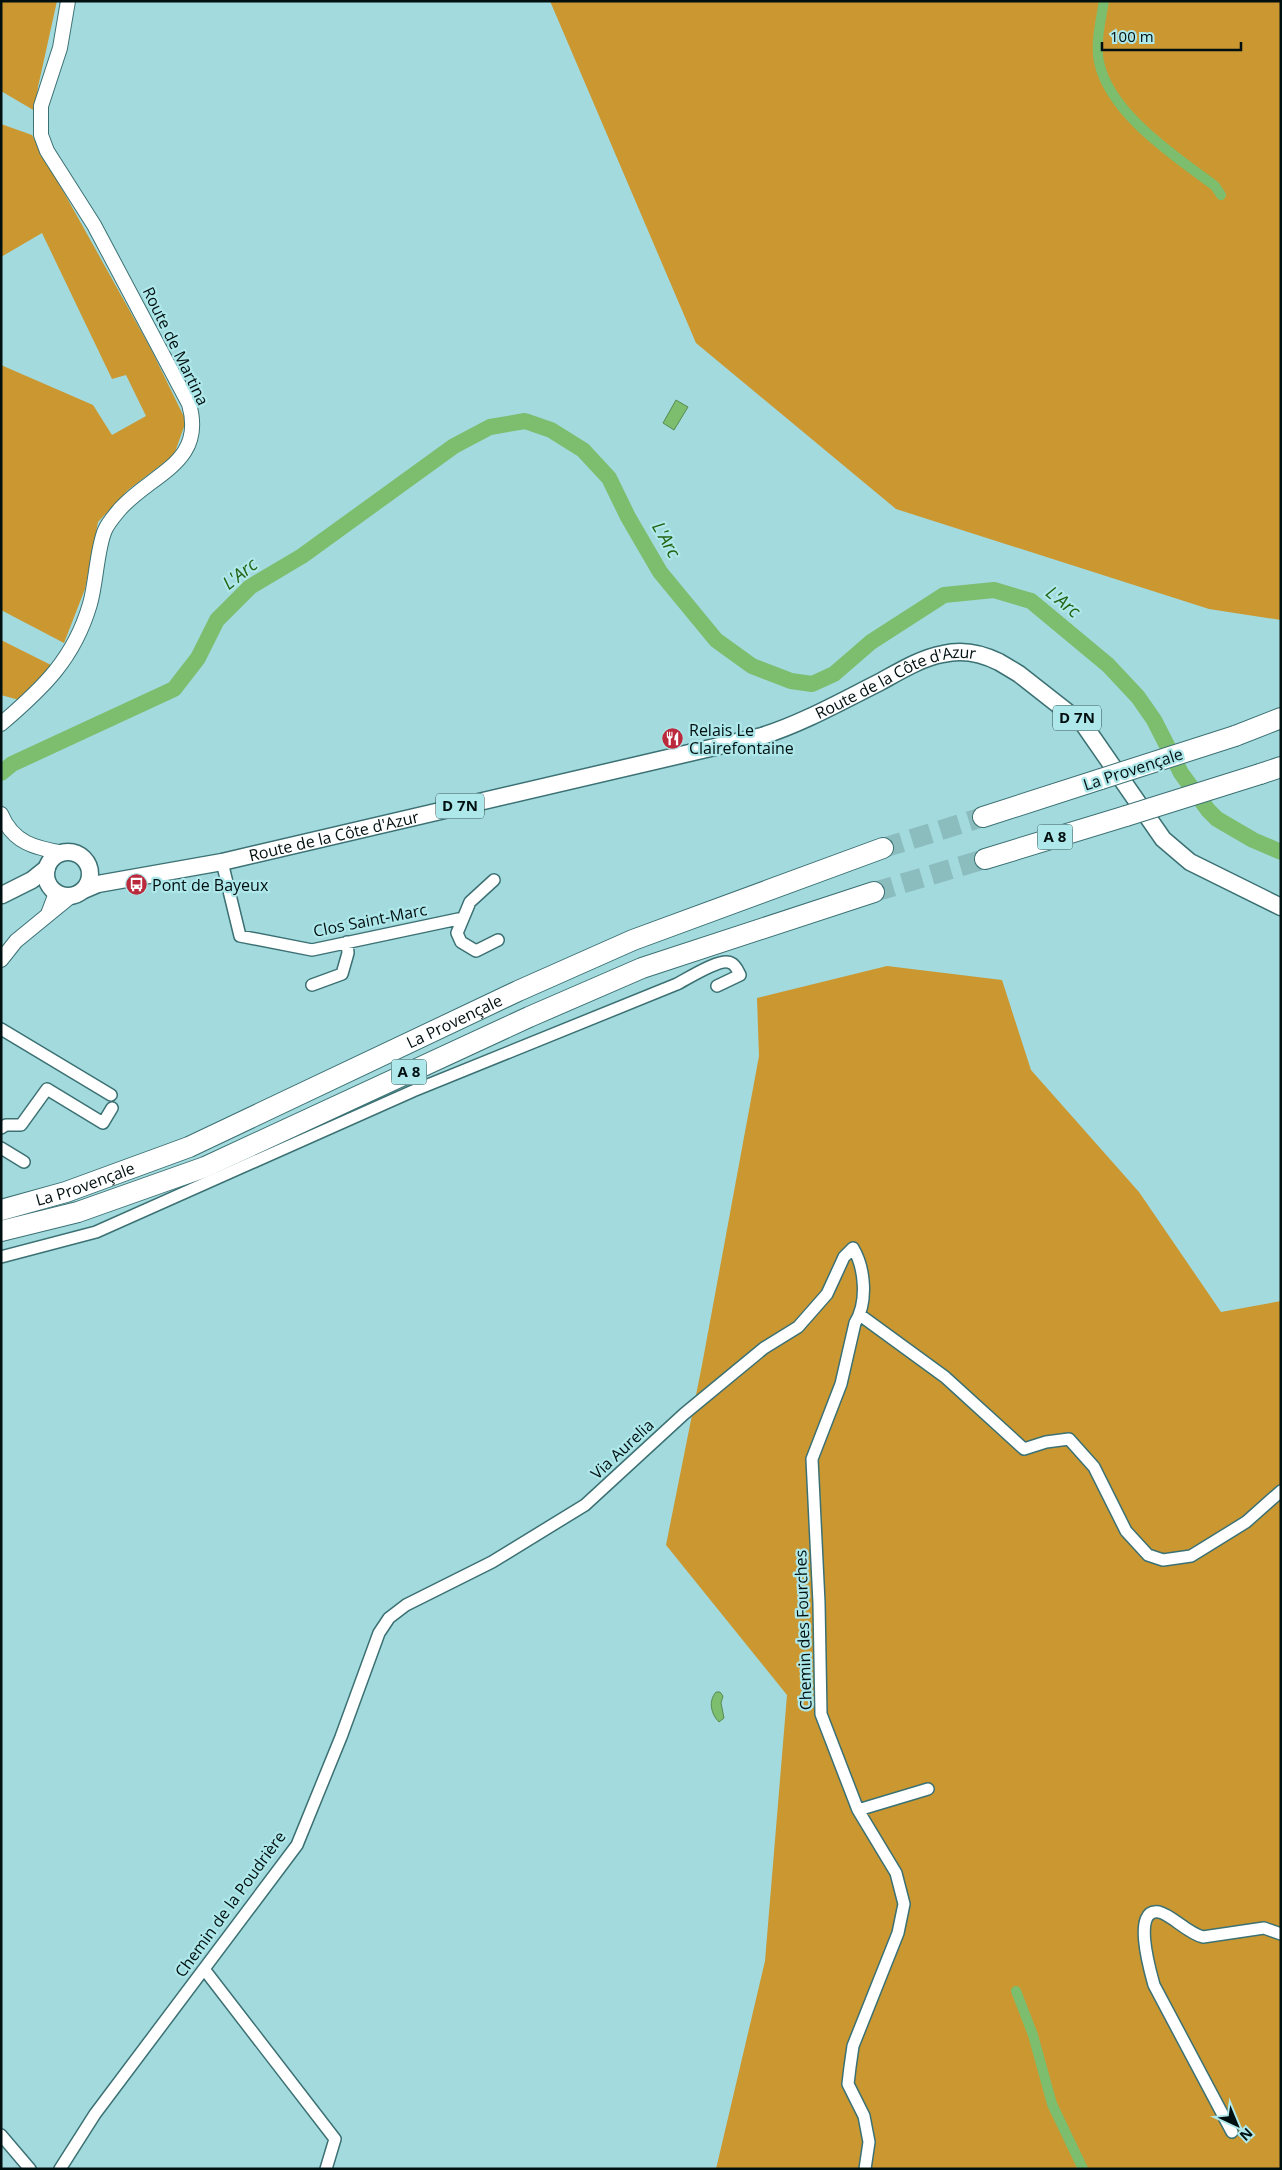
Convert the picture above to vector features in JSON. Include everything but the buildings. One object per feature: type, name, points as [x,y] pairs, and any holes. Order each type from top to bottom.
[{"type":"highway","name":"La Provençale","points":[[983,816],[1235,736],[1281,718]]},
{"type":"highway","name":"A 8","points":[[984,859],[1281,767]]},
{"type":"highway","name":"La Provençale","points":[[1,1210],[66,1192],[190,1147],[518,991],[633,940],[883,848]]},
{"type":"highway","name":"La Provençale","points":[[1,1231],[78,1212],[205,1167],[529,1017],[642,968],[874,892]]},
{"type":"main road","name":"Route de la Côte d'Azur","points":[[2,895],[66,892],[98,884],[222,862],[762,736],[817,714],[915,664],[943,654],[959,652],[985,656],[999,662],[1072,714],[1096,739],[1163,840],[1177,853],[1281,907]]},
{"type":"main road","points":[[80,855],[88,864],[90,877],[66,892],[47,881],[51,858],[80,855]]},
{"type":"main road","name":"Route de la Côte d'Azur","points":[[2,895],[39,876],[51,858]]},
{"type":"main road","name":"Route de la Côte d'Azur","points":[[88,864],[107,871],[159,874]]},
{"type":"street","name":"Route de Martina","points":[[1,724],[45,685],[70,652],[90,603],[104,530],[121,508],[176,463],[191,443],[194,430],[189,404],[94,225],[47,151],[42,135],[41,106],[60,48],[68,1]]},
{"type":"street","points":[[3,819],[17,838],[51,858]]},
{"type":"street","name":"Clos Saint-Marc","points":[[222,862],[240,936],[312,950],[463,918]]},
{"type":"street","points":[[494,880],[470,902],[456,933],[461,942],[476,952],[498,940]]},
{"type":"street","points":[[1,960],[16,941],[48,914],[66,892]]},
{"type":"street","points":[[312,985],[342,974],[348,953],[347,942]]},
{"type":"street","points":[[1,1257],[96,1232],[413,1091],[677,984],[712,966],[725,961],[731,963],[740,975],[717,986]]},
{"type":"street","points":[[1,1029],[111,1095]]},
{"type":"street","points":[[1,1128],[6,1125],[21,1125],[48,1089],[103,1123],[112,1108]]},
{"type":"street","points":[[1,1148],[24,1162]]},
{"type":"street","name":"Chemin des Fourches","points":[[853,1248],[861,1260],[863,1288],[860,1315],[855,1323],[840,1384],[812,1460],[819,1603],[821,1714],[858,1810],[896,1873],[904,1904],[898,1933],[853,2046],[848,2084],[864,2116],[869,2142],[866,2169]]},
{"type":"street","name":"Via Aurelia","points":[[379,1634],[389,1618],[406,1605],[492,1562],[585,1505],[684,1414],[764,1348],[798,1327],[827,1294],[844,1257],[853,1248]]},
{"type":"street","points":[[860,1315],[946,1377],[1024,1449],[1046,1442],[1068,1439],[1094,1467],[1126,1531],[1148,1555],[1163,1560],[1191,1556],[1246,1522],[1281,1491]]},
{"type":"street","name":"Chemin de la Poudrière","points":[[60,2169],[95,2114],[297,1845],[341,1737],[379,1634]]},
{"type":"street","points":[[858,1810],[928,1789]]},
{"type":"street","points":[[1232,2132],[1154,1985],[1147,1962],[1144,1926],[1146,1918],[1152,1913],[1159,1912],[1195,1935],[1203,1937],[1264,1928],[1281,1934]]},
{"type":"street","points":[[204,1968],[335,2139],[326,2169]]},
{"type":"street","points":[[1,2135],[30,2169]]},
{"type":"shaded area","points":[[1,1],[57,1],[38,87],[35,111],[1,91]]},
{"type":"shaded area","points":[[550,1],[1281,1],[1281,620],[1209,609],[896,509],[696,343]]},
{"type":"shaded area","points":[[1,124],[32,135],[151,349],[186,421],[174,455],[128,490],[98,522],[85,589],[64,643],[1,610],[1,365],[93,405],[112,435],[146,416],[126,375],[112,379],[42,233],[1,257]]},
{"type":"shaded area","points":[[676,400],[688,407],[674,430],[663,423]]},
{"type":"shaded area","points":[[1,640],[53,666],[19,700],[1,695]]},
{"type":"shaded area","points":[[887,966],[1002,980],[1031,1070],[1139,1192],[1221,1312],[1281,1301],[1281,2169],[716,2169],[765,1961],[787,1695],[666,1545],[702,1365],[759,1056],[757,998]]},
{"type":"shaded area","points":[[716,1692],[720,1692],[723,1696],[721,1703],[724,1718],[719,1722],[711,1707],[712,1699]]},
{"type":"waterway","points":[[1104,1],[1099,32],[1098,55],[1106,81],[1116,99],[1146,132],[1215,186],[1221,195]]},
{"type":"waterway","name":"L'Arc","points":[[1,773],[12,764],[174,689],[198,658],[217,620],[250,587],[302,556],[454,446],[490,427],[525,421],[551,430],[583,450],[609,478],[628,517],[660,572],[716,640],[752,666],[791,681],[812,684],[834,674],[871,642],[944,595],[994,590],[1031,601],[1108,665],[1138,697],[1154,720],[1181,773],[1208,810],[1217,819],[1253,840],[1281,852]]},
{"type":"waterway","points":[[1016,1991],[1033,2035],[1052,2104],[1083,2169]]},
{"type":"tunnel","points":[[883,848],[983,817]]},
{"type":"tunnel","points":[[874,892],[985,859]]},
{"type":"place","name":"Relais Le Clairefontaine","points":[[673,739]]},
{"type":"place","name":"Pont de Bayeux","points":[[136,885]]}]
